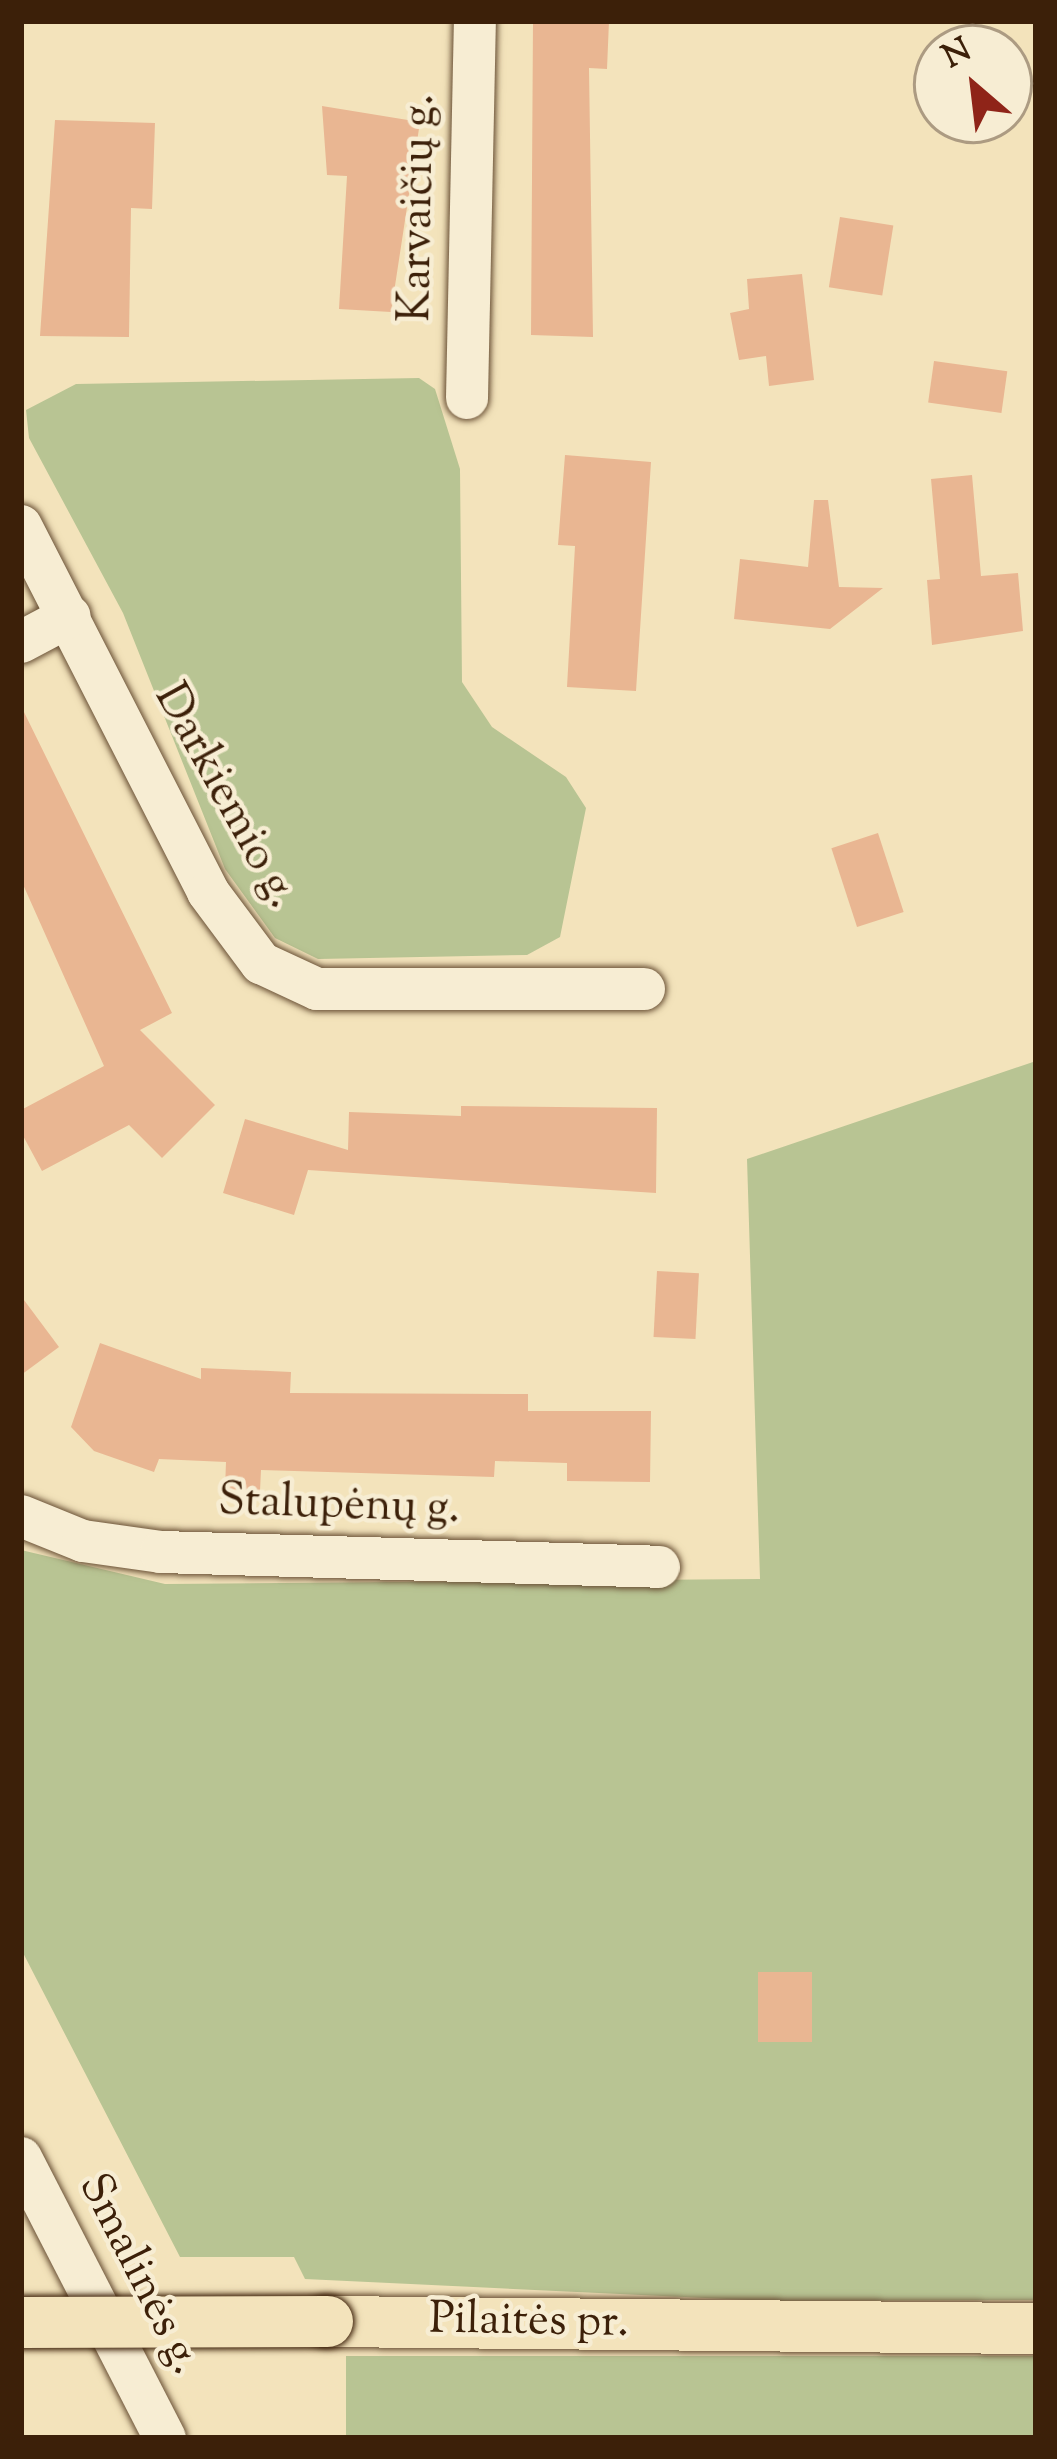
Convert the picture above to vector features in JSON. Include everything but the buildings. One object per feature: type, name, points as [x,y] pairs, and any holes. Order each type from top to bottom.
[{"type":"main road","name":"Pilaitės pr.","points":[[21,2322],[1036,2328]]},
{"type":"street","name":"Karvaičių g.","points":[[466,398],[475,21]]},
{"type":"street","name":"Darkiemio g.","points":[[21,526],[208,892],[261,963],[317,989],[644,989]]},
{"type":"street","points":[[21,642],[70,616]]},
{"type":"street","name":"Stalupėnų g.","points":[[21,1516],[83,1540],[161,1552],[659,1567]]},
{"type":"street","name":"Smalinės g.","points":[[21,2158],[165,2438]]},
{"type":"green space","points":[[419,378],[435,389],[460,469],[462,682],[492,727],[566,777],[586,808],[560,937],[527,955],[318,959],[275,938],[225,869],[123,613],[29,438],[26,410],[76,384]]},
{"type":"green space","points":[[1036,1061],[1036,2300],[769,2301],[305,2279],[294,2257],[180,2257],[21,1949],[21,1550],[165,1584],[760,1579],[747,1159]]},
{"type":"green space","points":[[346,2356],[1036,2356],[1036,2438],[346,2438]]}]
